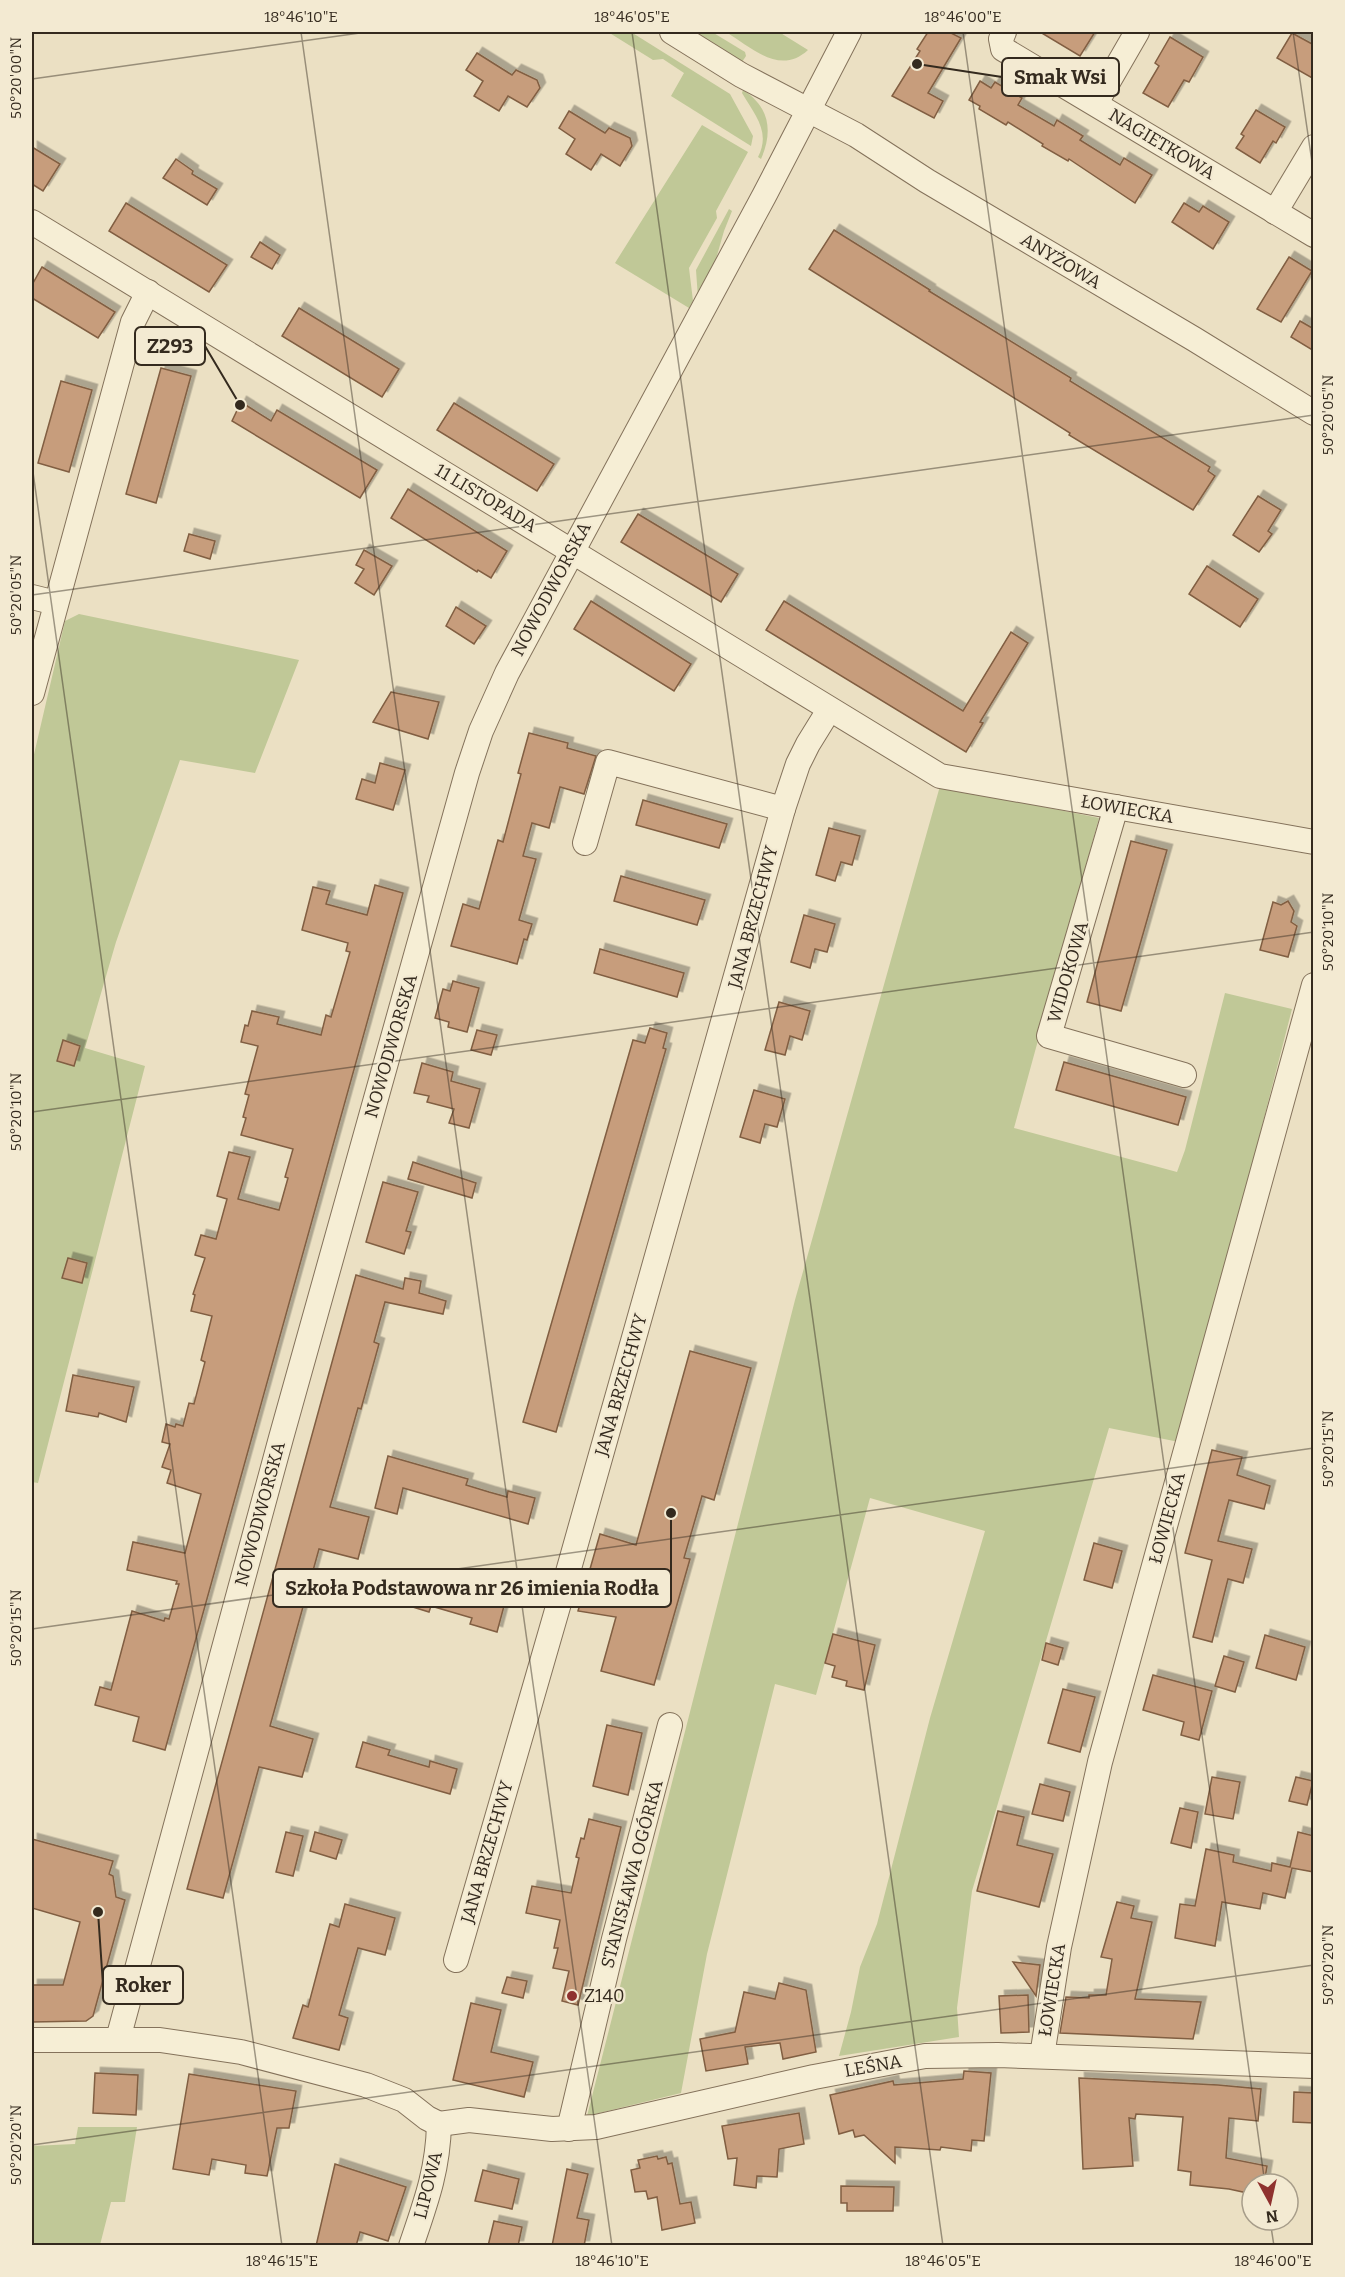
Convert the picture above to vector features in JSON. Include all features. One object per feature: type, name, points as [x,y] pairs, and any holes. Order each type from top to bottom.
[{"type":"street","name":"ANYŻOWA","points":[[672,32],[741,75],[856,135],[927,182],[1184,333],[1314,414]]},
{"type":"street","name":"NOWODWORSKA","points":[[118,2039],[169,1845],[467,773],[481,731],[496,694],[849,32]]},
{"type":"street","name":"NAGIETKOWA","points":[[1004,32],[1001,39],[1003,49],[1314,235]]},
{"type":"street","points":[[1096,103],[1137,32]]},
{"type":"street","points":[[1275,212],[1314,147]]},
{"type":"street","name":"11 LISTOPADA","points":[[32,222],[940,776]]},
{"type":"street","points":[[32,693],[133,322],[148,292]]},
{"type":"street","points":[[32,597],[56,603]]},
{"type":"street","name":"JANA BRZECHWY","points":[[456,1960],[783,809],[798,764],[829,710]]},
{"type":"street","points":[[585,843],[608,762],[783,809]]},
{"type":"street","name":"ŁOWIECKA","points":[[940,776],[1314,842]]},
{"type":"street","name":"WIDOKOWA","points":[[1116,807],[1049,1036],[1184,1075]]},
{"type":"street","name":"ŁOWIECKA","points":[[1042,2056],[1059,1947],[1100,1762],[1314,985]]},
{"type":"street","name":"STANISŁAWA OGÓRKA","points":[[570,2129],[614,1940],[670,1725]]},
{"type":"street","points":[[32,2040],[160,2040],[241,2052],[366,2085],[404,2100],[439,2124]]},
{"type":"street","name":"LEŚNA","points":[[439,2124],[469,2120],[570,2129],[622,2122],[814,2077],[915,2058],[958,2055],[1314,2066]]},
{"type":"street","name":"LIPOWA","points":[[411,2246],[430,2190],[438,2154],[439,2124]]},
{"type":"green space","points":[[608,32],[631,32],[730,94],[753,136],[751,146],[671,96],[684,73],[663,59],[653,60]]},
{"type":"green space","points":[[694,32],[712,32],[745,52],[746,56],[742,62]]},
{"type":"green space","points":[[726,32],[779,32],[808,50],[798,57],[777,60],[756,52]]},
{"type":"green space","points":[[743,90],[759,104],[767,121],[767,139],[761,159],[758,157],[763,140],[760,124],[742,93]]},
{"type":"green space","points":[[702,125],[748,152],[716,211],[717,218],[689,268],[693,301],[689,308],[615,263]]},
{"type":"green space","points":[[729,209],[732,211],[712,273],[698,298],[696,270]]},
{"type":"green space","points":[[79,614],[299,660],[255,773],[180,760],[116,942],[85,1048],[145,1066],[38,1483],[32,1482],[32,763],[65,621]]},
{"type":"green space","points":[[940,786],[1099,818],[1014,1128],[1177,1172],[1185,1150],[1225,993],[1292,1009],[1194,1391],[1179,1442],[1109,1428],[972,1891],[957,2008],[959,2037],[839,2056],[860,1967],[877,1924],[930,1718],[985,1531],[870,1498],[816,1695],[775,1684],[707,1954],[681,2093],[587,2116],[795,1300]]},
{"type":"green space","points":[[78,2127],[137,2127],[125,2202],[111,2202],[100,2245],[32,2245],[32,2146],[75,2144]]},
{"type":"building","points":[[928,32],[949,32],[961,38],[928,93],[943,101],[934,118],[892,96],[920,51],[917,49]]},
{"type":"building","points":[[1040,32],[1095,32],[1080,56]]},
{"type":"building","points":[[1292,33],[1314,45],[1314,79],[1277,58]]},
{"type":"building","points":[[1170,37],[1203,57],[1189,82],[1184,80],[1168,107],[1143,93],[1159,66],[1155,63]]},
{"type":"building","points":[[477,53],[512,75],[516,70],[537,80],[540,88],[527,107],[508,96],[499,111],[474,96],[483,81],[466,70]]},
{"type":"building","points":[[980,81],[991,88],[995,82],[1022,98],[1018,105],[1054,126],[1057,120],[1083,136],[1080,140],[1120,165],[1124,158],[1152,175],[1135,203],[1069,159],[1068,161],[1042,146],[1043,144],[1008,122],[1006,125],[979,109],[980,106],[969,100]]},
{"type":"building","points":[[1256,110],[1285,127],[1276,143],[1273,141],[1260,163],[1236,148],[1244,136],[1241,134]]},
{"type":"building","points":[[569,111],[605,133],[609,128],[630,138],[632,146],[620,166],[601,154],[591,170],[566,154],[575,139],[559,128]]},
{"type":"building","points":[[32,147],[60,164],[43,191],[32,184]]},
{"type":"building","points":[[176,159],[193,171],[192,174],[217,189],[207,205],[163,178]]},
{"type":"building","points":[[126,203],[227,265],[209,292],[109,231]]},
{"type":"building","points":[[1184,203],[1199,212],[1203,206],[1229,222],[1213,249],[1172,222]]},
{"type":"building","points":[[834,230],[1071,378],[1070,381],[1210,467],[1208,471],[1215,476],[1193,510],[1069,435],[1070,433],[809,269]]},
{"type":"building","points":[[260,242],[280,255],[272,269],[251,257]]},
{"type":"building","points":[[1289,257],[1312,271],[1281,322],[1257,309]]},
{"type":"building","points":[[42,267],[115,312],[98,338],[32,298],[32,285]]},
{"type":"building","points":[[299,308],[399,369],[382,397],[282,336]]},
{"type":"building","points":[[1300,321],[1314,329],[1314,351],[1291,337]]},
{"type":"building","points":[[161,368],[191,376],[156,503],[126,494]]},
{"type":"building","points":[[61,381],[92,390],[69,472],[38,463]]},
{"type":"building","points":[[241,402],[271,421],[277,410],[377,470],[360,498],[232,421]]},
{"type":"building","points":[[454,403],[554,464],[537,491],[437,430]]},
{"type":"building","points":[[408,489],[507,551],[491,578],[478,570],[477,572],[391,518]]},
{"type":"building","points":[[1258,496],[1281,510],[1268,531],[1272,534],[1259,552],[1233,535]]},
{"type":"building","points":[[638,514],[738,574],[721,602],[621,542]]},
{"type":"building","points":[[189,534],[215,541],[210,559],[184,551]]},
{"type":"building","points":[[364,550],[392,566],[374,595],[355,583],[364,569],[356,565]]},
{"type":"building","points":[[1207,566],[1258,599],[1240,627],[1189,594]]},
{"type":"building","points":[[591,601],[691,664],[674,691],[574,629]]},
{"type":"building","points":[[784,601],[963,711],[1011,632],[1028,643],[980,722],[983,723],[966,752],[766,630]]},
{"type":"building","points":[[456,607],[486,626],[474,644],[446,626]]},
{"type":"building","points":[[391,692],[439,702],[428,739],[373,722]]},
{"type":"building","points":[[529,733],[568,743],[567,748],[596,756],[584,794],[560,787],[549,828],[532,823],[523,856],[536,859],[519,920],[532,924],[527,940],[524,939],[517,964],[451,946],[463,904],[479,909],[498,840],[503,842]]},
{"type":"building","points":[[380,763],[405,770],[393,810],[356,799],[362,779],[375,783]]},
{"type":"building","points":[[643,800],[727,824],[719,848],[636,825]]},
{"type":"building","points":[[829,828],[860,836],[852,865],[841,862],[835,881],[816,875]]},
{"type":"building","points":[[1131,841],[1167,850],[1121,1011],[1087,1002]]},
{"type":"building","points":[[621,876],[705,900],[697,925],[614,901]]},
{"type":"building","points":[[375,885],[403,893],[165,1750],[133,1741],[139,1717],[95,1705],[100,1687],[111,1690],[132,1611],[164,1621],[165,1618],[169,1619],[179,1584],[176,1584],[177,1581],[127,1570],[133,1542],[185,1553],[201,1494],[167,1483],[171,1470],[162,1467],[170,1444],[162,1442],[166,1424],[175,1427],[176,1424],[183,1426],[189,1403],[194,1404],[205,1362],[201,1360],[212,1316],[191,1311],[195,1295],[193,1294],[205,1258],[195,1255],[201,1235],[216,1239],[227,1199],[217,1196],[229,1152],[250,1157],[238,1199],[279,1210],[288,1178],[285,1177],[293,1149],[241,1135],[249,1095],[245,1094],[258,1046],[241,1042],[245,1025],[248,1026],[252,1011],[279,1017],[277,1024],[321,1035],[326,1015],[331,1017],[350,952],[346,951],[348,943],[302,930],[313,887],[330,891],[326,904],[367,915]]},
{"type":"building","points":[[1288,901],[1294,911],[1291,922],[1297,926],[1288,957],[1260,950],[1273,902],[1281,905]]},
{"type":"building","points":[[804,915],[835,924],[827,952],[815,949],[810,968],[791,962]]},
{"type":"building","points":[[600,949],[684,973],[677,997],[594,973]]},
{"type":"building","points":[[453,981],[479,988],[467,1032],[448,1027],[449,1022],[435,1018],[443,989],[450,991]]},
{"type":"building","points":[[779,1002],[810,1011],[802,1040],[790,1036],[785,1055],[765,1050]]},
{"type":"building","points":[[650,1028],[667,1033],[663,1048],[666,1049],[556,1432],[523,1422],[633,1040],[645,1043]]},
{"type":"building","points":[[477,1030],[497,1035],[491,1055],[471,1050]]},
{"type":"building","points":[[63,1040],[80,1046],[74,1066],[57,1061]]},
{"type":"building","points":[[1064,1062],[1186,1097],[1178,1125],[1056,1090]]},
{"type":"building","points":[[422,1063],[453,1072],[451,1081],[480,1089],[469,1128],[449,1123],[454,1109],[427,1102],[429,1096],[414,1093]]},
{"type":"building","points":[[754,1090],[785,1099],[777,1127],[765,1124],[760,1143],[740,1137]]},
{"type":"building","points":[[413,1162],[476,1183],[472,1198],[408,1179]]},
{"type":"building","points":[[383,1182],[418,1192],[406,1231],[411,1232],[404,1254],[366,1242]]},
{"type":"building","points":[[68,1258],[87,1263],[82,1283],[62,1278]]},
{"type":"building","points":[[356,1275],[403,1289],[405,1278],[421,1281],[419,1293],[446,1301],[443,1314],[385,1302],[374,1342],[379,1344],[330,1507],[369,1517],[358,1559],[319,1549],[270,1726],[313,1739],[302,1777],[259,1767],[223,1898],[187,1889]]},
{"type":"building","points":[[690,1351],[751,1368],[714,1500],[702,1496],[684,1558],[690,1559],[654,1685],[601,1671],[616,1617],[578,1611],[600,1534],[636,1545]]},
{"type":"building","points":[[73,1375],[134,1387],[126,1422],[99,1413],[98,1417],[66,1411]]},
{"type":"building","points":[[1212,1450],[1242,1457],[1237,1475],[1270,1486],[1264,1509],[1229,1500],[1218,1541],[1252,1549],[1243,1583],[1228,1579],[1212,1642],[1193,1637],[1212,1560],[1185,1553]]},
{"type":"building","points":[[388,1456],[468,1479],[466,1485],[489,1492],[507,1497],[508,1491],[535,1498],[528,1524],[403,1488],[397,1514],[375,1508]]},
{"type":"building","points":[[1094,1543],[1122,1551],[1112,1588],[1084,1580]]},
{"type":"building","points":[[410,1579],[504,1606],[497,1632],[470,1624],[472,1618],[431,1606],[429,1612],[403,1604]]},
{"type":"building","points":[[833,1634],[875,1645],[864,1690],[846,1686],[847,1681],[832,1677],[835,1666],[825,1663]]},
{"type":"building","points":[[1265,1635],[1305,1647],[1296,1680],[1256,1668]]},
{"type":"building","points":[[1046,1643],[1063,1648],[1058,1665],[1042,1660]]},
{"type":"building","points":[[1224,1656],[1244,1662],[1235,1692],[1215,1686]]},
{"type":"building","points":[[1153,1675],[1212,1691],[1199,1740],[1181,1735],[1184,1722],[1143,1710]]},
{"type":"building","points":[[1063,1689],[1095,1697],[1080,1752],[1048,1743]]},
{"type":"building","points":[[607,1725],[642,1733],[628,1795],[593,1786]]},
{"type":"building","points":[[363,1742],[390,1750],[388,1755],[429,1767],[430,1761],[457,1769],[450,1794],[356,1767]]},
{"type":"building","points":[[1212,1777],[1240,1782],[1233,1819],[1205,1814]]},
{"type":"building","points":[[1296,1777],[1313,1781],[1307,1805],[1289,1801]]},
{"type":"building","points":[[1040,1784],[1070,1792],[1063,1821],[1032,1814]]},
{"type":"building","points":[[1180,1808],[1198,1812],[1191,1848],[1171,1843]]},
{"type":"building","points":[[998,1811],[1024,1817],[1017,1845],[1053,1854],[1039,1907],[977,1891]]},
{"type":"building","points":[[589,1819],[621,1827],[578,2005],[562,2001],[569,1971],[553,1968],[558,1948],[554,1948],[560,1920],[526,1913],[532,1886],[571,1893],[579,1858],[576,1857]]},
{"type":"building","points":[[286,1832],[303,1836],[293,1876],[276,1872]]},
{"type":"building","points":[[315,1832],[342,1840],[336,1859],[310,1851]]},
{"type":"building","points":[[1298,1832],[1314,1836],[1314,1872],[1292,1868],[1285,1898],[1263,1893],[1260,1909],[1222,1902],[1215,1946],[1175,1938],[1180,1904],[1195,1906],[1206,1849],[1234,1855],[1233,1862],[1271,1871],[1272,1863],[1290,1867]]},
{"type":"building","points":[[32,1839],[113,1861],[109,1874],[113,1876],[116,1897],[125,1900],[93,2016],[86,2021],[32,2022],[32,1985],[63,1985],[80,1922],[32,1908]]},
{"type":"building","points":[[1117,1902],[1134,1906],[1131,1918],[1152,1922],[1135,1999],[1201,2002],[1193,2039],[1060,2033],[1066,1997],[1089,1998],[1089,1995],[1106,1995],[1112,1959],[1101,1957]]},
{"type":"building","points":[[345,1904],[395,1918],[385,1955],[358,1948],[339,2015],[348,2018],[339,2050],[293,2038],[303,2005],[308,2007],[330,1924],[339,1927]]},
{"type":"building","points":[[1013,1962],[1040,1965],[1036,1996]]},
{"type":"building","points":[[507,1977],[527,1981],[523,1998],[502,1993]]},
{"type":"building","points":[[779,1983],[806,1990],[816,2052],[783,2059],[780,2043],[745,2047],[748,2064],[706,2071],[700,2039],[735,2032],[744,1992],[775,1999]]},
{"type":"building","points":[[1028,1995],[1029,2032],[1001,2033],[999,1996]]},
{"type":"building","points":[[471,2003],[501,2010],[491,2052],[533,2062],[524,2097],[453,2080]]},
{"type":"building","points":[[964,2071],[991,2073],[984,2141],[972,2140],[971,2151],[941,2147],[940,2150],[895,2147],[895,2163],[864,2135],[855,2137],[853,2130],[839,2134],[830,2095],[893,2081],[894,2085],[963,2079]]},
{"type":"building","points":[[95,2073],[138,2075],[136,2115],[93,2113]]},
{"type":"building","points":[[189,2074],[296,2091],[289,2128],[277,2128],[267,2176],[245,2173],[246,2165],[212,2159],[209,2175],[173,2169]]},
{"type":"building","points":[[1079,2078],[1261,2089],[1258,2121],[1229,2118],[1226,2158],[1267,2166],[1266,2172],[1240,2172],[1240,2191],[1190,2185],[1191,2172],[1178,2170],[1183,2117],[1136,2114],[1135,2119],[1129,2118],[1133,2166],[1083,2169]]},
{"type":"building","points":[[1294,2092],[1314,2093],[1314,2123],[1293,2122]]},
{"type":"building","points":[[799,2113],[804,2144],[779,2149],[777,2177],[757,2176],[756,2188],[734,2185],[737,2158],[728,2159],[722,2126]]},
{"type":"building","points":[[657,2156],[658,2159],[666,2157],[668,2164],[672,2163],[680,2204],[691,2202],[695,2223],[662,2230],[657,2197],[648,2199],[646,2191],[635,2192],[631,2170],[640,2168],[638,2160]]},
{"type":"building","points":[[335,2164],[406,2187],[388,2241],[360,2232],[356,2246],[316,2246]]},
{"type":"building","points":[[567,2169],[588,2174],[577,2218],[589,2220],[584,2246],[552,2246]]},
{"type":"building","points":[[483,2170],[519,2179],[512,2209],[475,2201]]},
{"type":"building","points":[[841,2186],[894,2187],[893,2211],[847,2211],[847,2203],[841,2203]]},
{"type":"building","points":[[494,2221],[522,2227],[518,2246],[488,2246]]},
{"type":"place","name":"Smak Wsi","points":[[917,64]]},
{"type":"place","name":"Z293","points":[[240,405]]},
{"type":"place","name":"Szkoła Podstawowa nr 26 imienia Rodła","points":[[671,1513]]},
{"type":"place","name":"Roker","points":[[98,1912]]},
{"type":"place","name":"Z140","points":[[572,1996]]}]
